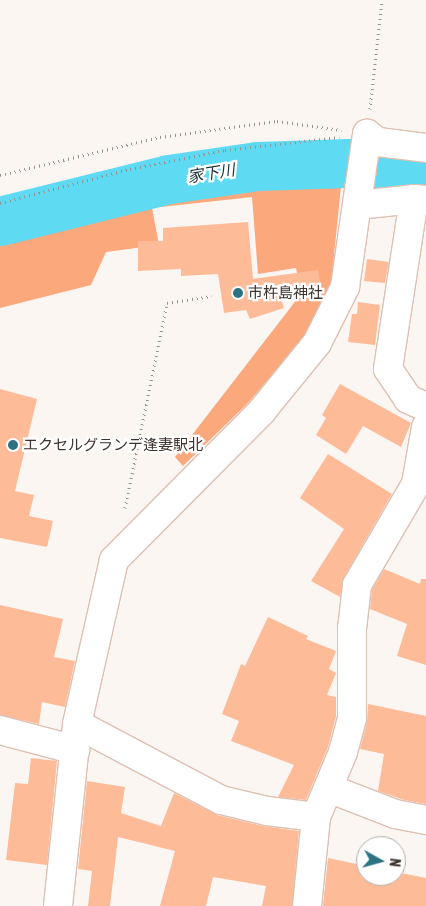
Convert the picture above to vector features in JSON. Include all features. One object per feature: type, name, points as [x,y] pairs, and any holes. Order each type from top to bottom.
[{"type":"street","points":[[58,906],[76,737],[114,560],[261,412],[317,343],[345,287],[367,135],[378,142],[426,148]]},
{"type":"street","points":[[358,204],[420,200],[388,369],[408,399],[426,407]]},
{"type":"street","points":[[307,906],[316,817],[343,752],[352,718],[352,629],[357,585],[421,486],[426,427]]},
{"type":"street","points":[[0,730],[76,737],[221,800],[267,811],[316,817]]},
{"type":"street","points":[[328,788],[395,814],[426,820]]},
{"type":"path","points":[[367,135],[382,0]]},
{"type":"path","points":[[0,175],[160,137],[277,121],[367,135]]},
{"type":"path","points":[[0,203],[130,169],[224,150],[367,135]]},
{"type":"path","points":[[123,514],[167,302],[211,296]]},
{"type":"shaded area","points":[[342,177],[331,284],[304,337],[248,403],[183,466],[175,457],[301,294],[296,268],[258,274],[252,197],[152,208],[159,245],[106,252],[91,285],[0,308],[0,231],[100,205],[111,208],[176,192],[261,181]]},
{"type":"building","points":[[248,222],[253,279],[318,270],[321,286],[280,295],[284,308],[250,319],[246,310],[224,313],[218,274],[181,276],[181,269],[138,271],[138,241],[163,241],[163,228]]},
{"type":"building","points":[[367,259],[389,262],[385,283],[364,281]]},
{"type":"building","points":[[358,302],[380,305],[375,345],[348,342],[352,314],[357,314]]},
{"type":"building","points":[[340,384],[411,423],[401,447],[363,426],[346,454],[316,435],[326,418],[322,415]]},
{"type":"building","name":"エクセルグランデ逢妻駅北","points":[[0,389],[37,399],[15,491],[34,495],[29,516],[53,521],[47,547],[0,538]]},
{"type":"building","points":[[328,454],[392,494],[344,577],[340,597],[311,581],[344,529],[300,498]]},
{"type":"building","points":[[384,569],[420,584],[421,579],[426,579],[426,665],[397,656],[407,624],[370,609],[372,590]]},
{"type":"building","points":[[0,605],[63,619],[54,657],[75,661],[65,707],[42,702],[39,724],[0,715]]},
{"type":"building","points":[[268,617],[308,636],[306,639],[336,651],[329,669],[336,673],[327,695],[336,697],[336,716],[328,747],[306,800],[278,797],[294,765],[231,741],[239,721],[222,714],[241,664],[245,666]]},
{"type":"building","points":[[368,704],[426,716],[426,804],[404,800],[378,791],[384,754],[360,749],[367,722]]},
{"type":"building","points":[[31,758],[57,761],[47,865],[6,860],[15,783],[28,784]]},
{"type":"building","points":[[87,781],[125,787],[121,813],[161,826],[174,793],[217,815],[263,826],[299,831],[292,906],[262,906],[266,886],[213,877],[206,906],[160,906],[175,851],[118,837],[110,906],[88,906],[92,871],[78,869]]},
{"type":"building","points":[[328,858],[356,864],[356,886],[406,886],[406,874],[426,878],[426,906],[323,906]]},
{"type":"waterway","name":"家下川","points":[[0,221],[169,179],[257,166],[347,163],[426,166]]},
{"type":"place","name":"市杵島神社","points":[[238,293]]},
{"type":"place","name":"エクセルグランデ逢妻駅北","points":[[13,445]]}]
